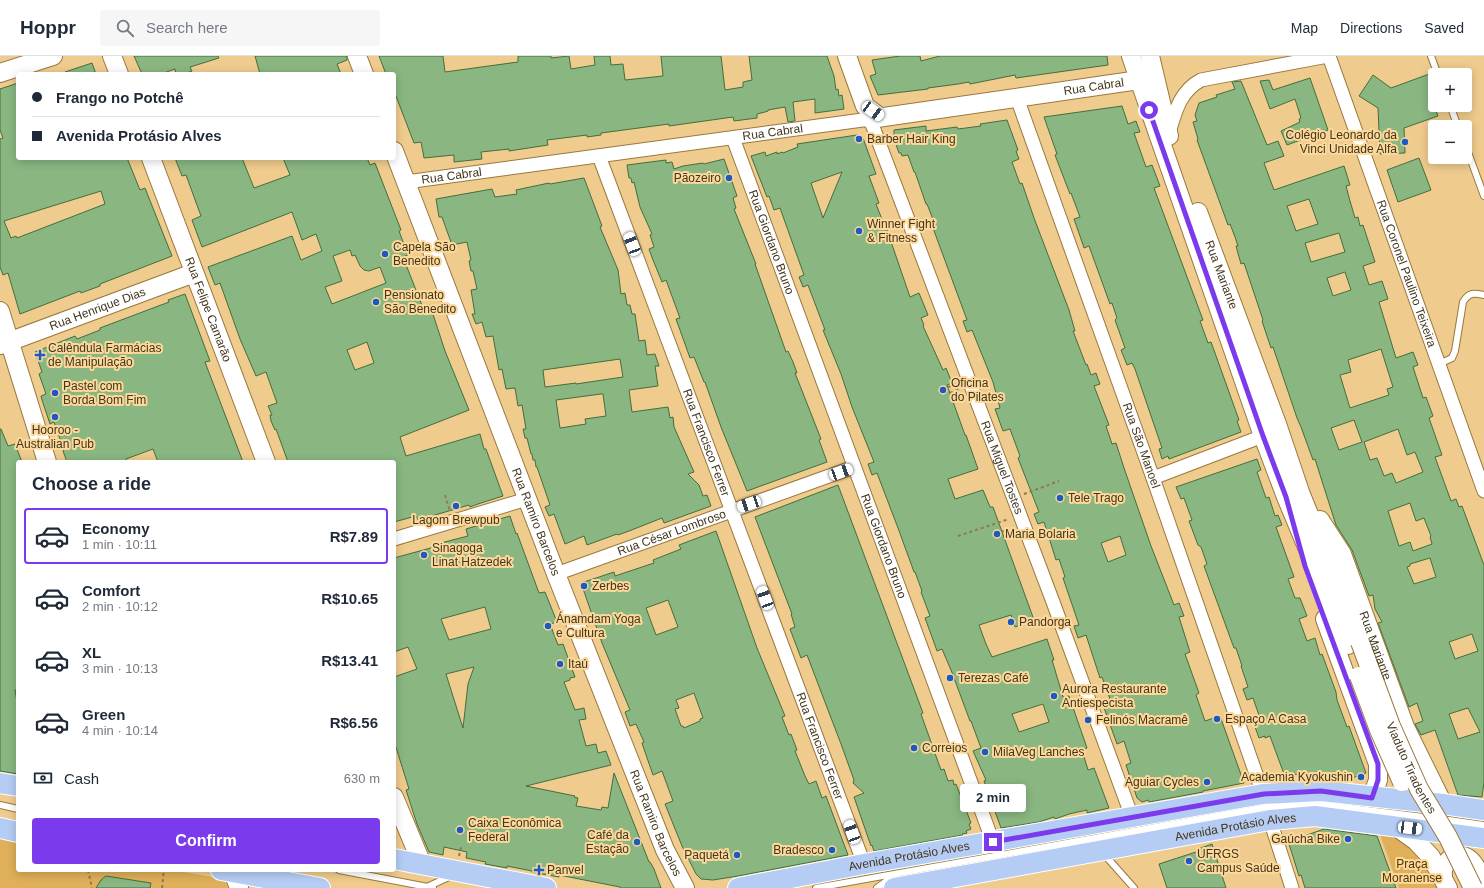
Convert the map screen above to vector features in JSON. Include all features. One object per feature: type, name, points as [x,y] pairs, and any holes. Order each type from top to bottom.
[{"type":"main road","points":[[0,73],[53,56]]},
{"type":"main road","points":[[112,56],[118,72]]},
{"type":"main road","points":[[357,56],[363,72]]},
{"type":"main road","name":"Rua Miguel Tostes","points":[[847,56],[869,115]]},
{"type":"main road","name":"Rua Mariante","points":[[1131,56],[1263,436],[1293,494],[1354,644]]},
{"type":"main road","name":"Rua Mariante","points":[[1150,56],[1169,135],[1277,424],[1293,494],[1305,566],[1378,764],[1378,780],[1372,798]]},
{"type":"main road","name":"Rua Cabral","points":[[869,115],[1017,98],[1139,80]]},
{"type":"main road","name":"Rua Ramiro Barcelos","points":[[396,156],[556,574],[665,850],[685,888]]},
{"type":"main road","name":"Rua Felipe Camarão","points":[[152,160],[265,460]]},
{"type":"main road","name":"Rua Henrique Dias","points":[[5,344],[194,273]]},
{"type":"main road","points":[[0,311],[5,344],[46,460]]},
{"type":"main road","name":"Rua Mariante","points":[[1293,494],[1342,554],[1405,727],[1415,750],[1443,804]]},
{"type":"main road","name":"Viaduto Tiradentes","points":[[1354,644],[1379,730],[1407,794],[1438,843],[1460,888]]},
{"type":"main road","name":"Viaduto Tiradentes","points":[[1354,644],[1419,789],[1448,837],[1473,888]]},
{"type":"main road","points":[[1378,764],[1387,772],[1399,773],[1410,767],[1414,762],[1415,750]]},
{"type":"main road","points":[[0,783],[16,786]]},
{"type":"main road","name":"Avenida Protásio Alves","points":[[738,888],[875,867],[993,842],[1264,794],[1321,791],[1372,798],[1443,804],[1484,810]]},
{"type":"main road","points":[[396,802],[422,864]]},
{"type":"main road","name":"Avenida Protásio Alves","points":[[895,881],[1101,850],[1270,820],[1315,816],[1484,838]]},
{"type":"main road","points":[[1395,826],[1416,841],[1431,857],[1446,883]]},
{"type":"main road","points":[[0,828],[16,832]]},
{"type":"main road","points":[[1446,883],[1443,867],[1450,859],[1460,856],[1470,859],[1484,884]]},
{"type":"main road","points":[[396,859],[546,888]]},
{"type":"main road","points":[[231,877],[320,888]]},
{"type":"street","points":[[1169,135],[1178,105],[1183,95],[1194,84],[1201,80],[1329,56]]},
{"type":"street","name":"Rua Coronel Paulino Teixeira","points":[[1329,56],[1484,491]]},
{"type":"street","name":"Rua São Manoel","points":[[1017,98],[1264,794]]},
{"type":"street","name":"Rua Cabral","points":[[406,182],[733,138],[869,115]]},
{"type":"street","name":"Rua Miguel Tostes","points":[[869,115],[1132,817]]},
{"type":"street","name":"Rua Giordano Bruno","points":[[733,138],[993,842]]},
{"type":"street","name":"Rua Francisco Ferrer","points":[[599,156],[733,510],[875,867]]},
{"type":"street","points":[[1153,478],[1263,436]]},
{"type":"street","name":"Rua César Lombroso","points":[[556,574],[854,467]]},
{"type":"street","points":[[396,538],[527,499]]},
{"type":"street","points":[[1270,820],[1292,888]]},
{"type":"lane","points":[[1431,56],[1435,68]]},
{"type":"lane","points":[[1472,163],[1484,196]]},
{"type":"lane","points":[[1439,364],[1452,358],[1455,351],[1463,302],[1467,296],[1472,294],[1484,296]]},
{"type":"lane","points":[[1168,824],[1264,794]]},
{"type":"lane","points":[[816,888],[895,881],[1168,824],[1267,807],[1318,804],[1484,826]]},
{"type":"lane","points":[[1443,804],[1484,819]]},
{"type":"lane","points":[[0,806],[16,809]]},
{"type":"lane","points":[[1168,824],[1270,820]]},
{"type":"lane","points":[[1395,826],[1484,826]]},
{"type":"lane","points":[[1101,850],[1134,888]]},
{"type":"lane","points":[[875,867],[895,881]]},
{"type":"lane","points":[[349,872],[429,888],[462,871]]},
{"type":"lane","points":[[877,888],[895,881]]},
{"type":"path","points":[[1013,498],[1059,481]]},
{"type":"path","points":[[445,495],[453,521]]},
{"type":"path","points":[[958,536],[1020,515]]},
{"type":"path","points":[[88,872],[92,888]]},
{"type":"path","points":[[162,888],[164,872]]},
{"type":"green space","name":"Praça Moranense","points":[[1378,829],[1403,834],[1445,888],[1399,888]]},
{"type":"green space","points":[[0,838],[16,841],[16,872],[184,872],[224,879],[228,888],[0,888]]},
{"type":"building","points":[[134,56],[218,56],[219,58],[190,67],[192,71],[189,72],[176,72],[175,69],[167,72],[141,72]]},
{"type":"building","points":[[255,56],[347,56],[347,60],[337,64],[340,72],[259,72]]},
{"type":"building","points":[[379,56],[443,56],[445,72],[518,62],[518,56],[551,56],[551,58],[569,56],[571,69],[595,65],[594,56],[610,56],[611,65],[623,64],[625,80],[663,76],[661,56],[721,56],[725,90],[743,87],[743,82],[752,80],[749,56],[827,56],[834,76],[836,90],[838,89],[839,96],[842,95],[844,109],[815,113],[815,99],[793,102],[795,121],[788,122],[785,107],[768,110],[757,114],[757,118],[734,121],[733,117],[669,126],[669,124],[601,133],[601,135],[587,137],[587,135],[547,140],[548,145],[509,151],[509,149],[481,152],[482,159],[454,162],[454,155],[424,158],[421,142],[414,143],[396,96],[396,72],[385,72]]},
{"type":"building","points":[[900,56],[920,56],[921,61],[940,56],[1107,56],[1108,65],[1016,78],[1015,75],[970,84],[969,82],[878,95],[870,76],[876,74],[872,60]]},
{"type":"building","points":[[92,63],[95,72],[65,72]]},
{"type":"building","points":[[1428,74],[1428,112],[1436,112],[1438,116],[1404,128],[1405,153],[1380,154],[1378,108],[1359,96],[1373,75],[1391,88]]},
{"type":"building","points":[[1310,78],[1328,130],[1287,145],[1281,131],[1300,122],[1299,119],[1301,118],[1295,99],[1270,109],[1260,81],[1269,80],[1273,90]]},
{"type":"building","points":[[1241,81],[1267,145],[1278,141],[1284,156],[1264,163],[1274,190],[1344,166],[1350,185],[1346,186],[1355,218],[1358,217],[1360,226],[1363,225],[1375,262],[1363,266],[1369,285],[1382,281],[1388,299],[1379,302],[1396,358],[1413,352],[1418,365],[1413,367],[1423,398],[1426,397],[1433,416],[1429,418],[1442,455],[1435,457],[1451,501],[1456,499],[1459,507],[1462,506],[1484,565],[1484,782],[1482,797],[1458,795],[1435,730],[1421,735],[1415,724],[1423,721],[1417,703],[1409,707],[1378,623],[1382,622],[1375,609],[1373,595],[1369,596],[1352,550],[1336,525],[1315,459],[1313,460],[1297,418],[1273,347],[1271,348],[1244,263],[1241,264],[1235,237],[1230,224],[1228,225],[1197,140],[1193,122],[1197,121],[1195,115],[1199,103],[1217,97],[1216,95],[1235,89],[1232,82]],"holes":[[[1309,199],[1318,224],[1296,231],[1287,206]],[[1339,233],[1345,252],[1311,262],[1305,243]],[[1345,272],[1351,290],[1333,296],[1327,278]],[[1381,349],[1393,387],[1387,389],[1389,395],[1350,408],[1340,375],[1351,372],[1348,360]],[[1354,420],[1362,442],[1339,450],[1331,428]],[[1398,429],[1407,455],[1415,452],[1423,472],[1396,483],[1392,473],[1384,476],[1377,458],[1370,460],[1364,442]],[[1410,503],[1416,521],[1424,518],[1431,536],[1432,544],[1413,551],[1410,542],[1399,546],[1388,511]],[[1430,558],[1436,577],[1414,584],[1407,567],[1410,566],[1410,564]],[[1472,634],[1478,651],[1455,659],[1449,642]],[[1468,708],[1480,732],[1458,739],[1449,714]]]},
{"type":"building","points":[[16,84],[16,160],[128,160],[140,190],[145,188],[172,256],[100,284],[100,286],[81,293],[80,291],[20,314],[8,273],[3,275],[0,267],[0,139],[3,138],[0,130],[0,89]],"holes":[[[101,191],[105,204],[17,238],[16,236],[11,238],[4,221]]]},
{"type":"building","points":[[1122,106],[1128,124],[1136,121],[1140,132],[1134,133],[1146,167],[1152,165],[1160,186],[1154,188],[1203,320],[1200,321],[1208,343],[1211,342],[1239,420],[1237,421],[1241,432],[1169,459],[1168,456],[1162,459],[1159,449],[1162,448],[1135,369],[1132,363],[1127,365],[1121,350],[1125,348],[1115,320],[1117,318],[1112,303],[1110,304],[1089,246],[1084,248],[1074,219],[1080,217],[1055,155],[1057,154],[1044,117]]},
{"type":"building","points":[[1007,120],[1018,150],[1016,151],[1019,159],[1012,162],[1020,184],[1022,183],[1069,310],[1075,331],[1073,331],[1086,365],[1087,364],[1091,375],[1096,373],[1100,384],[1094,386],[1109,425],[1106,426],[1112,444],[1116,443],[1151,546],[1174,605],[1179,603],[1184,616],[1179,617],[1190,652],[1185,654],[1199,693],[1196,695],[1205,721],[1220,716],[1244,783],[1149,802],[1148,800],[1142,802],[1137,798],[1126,765],[1131,763],[1124,741],[1117,744],[1102,702],[1110,699],[1102,677],[1100,678],[1086,635],[1078,638],[1074,626],[1079,625],[1063,578],[1065,577],[1059,559],[1056,560],[1044,522],[1038,524],[1034,514],[1039,512],[1018,458],[1020,456],[1010,429],[1003,431],[995,409],[1000,408],[993,382],[972,330],[967,332],[963,321],[967,320],[933,228],[936,227],[915,172],[908,155],[902,156],[901,153],[899,153],[893,136],[894,130],[926,126],[926,131],[957,127],[958,129],[981,126],[980,124]],"holes":[[[1120,536],[1126,555],[1108,562],[1101,543]]]},
{"type":"building","points":[[857,135],[863,138],[876,174],[869,176],[879,203],[876,204],[886,227],[910,297],[919,293],[928,315],[921,318],[924,325],[923,326],[943,370],[946,368],[952,383],[947,385],[978,469],[948,479],[955,499],[983,490],[990,507],[993,507],[1034,620],[1015,627],[1011,615],[979,625],[992,657],[1047,639],[1063,697],[1069,696],[1087,748],[1082,750],[1088,770],[1094,768],[1109,808],[1087,813],[1087,810],[1055,819],[1054,817],[1039,822],[1001,828],[984,781],[986,780],[973,751],[981,748],[971,721],[942,649],[937,651],[925,618],[930,616],[921,592],[922,591],[877,473],[872,475],[868,464],[874,462],[823,330],[825,330],[808,285],[803,287],[799,277],[804,275],[780,208],[774,210],[769,196],[767,197],[751,156],[765,152],[766,156],[777,152],[777,154],[783,153],[798,147],[797,144]],"holes":[[[842,172],[823,218],[811,183]],[[1043,704],[1049,722],[1019,732],[1012,714]]]},
{"type":"building","points":[[1419,158],[1431,190],[1398,202],[1387,170]]},
{"type":"building","points":[[724,159],[737,196],[733,198],[736,208],[734,209],[756,264],[786,352],[788,351],[793,362],[797,373],[795,373],[821,439],[819,440],[827,462],[747,491],[721,427],[705,382],[694,357],[690,358],[676,319],[680,318],[666,280],[662,282],[653,260],[649,249],[654,247],[650,235],[652,234],[640,207],[634,182],[632,183],[631,178],[629,178],[627,165],[666,160],[666,163],[672,162],[674,169]]},
{"type":"building","points":[[176,160],[243,160],[254,188],[290,175],[284,160],[368,160],[370,165],[375,163],[401,230],[399,231],[408,255],[403,257],[423,308],[430,305],[445,351],[469,410],[400,437],[406,456],[480,434],[484,449],[486,449],[503,496],[470,507],[469,505],[418,520],[416,516],[396,521],[396,460],[287,460],[276,429],[275,430],[271,421],[270,415],[272,415],[268,406],[277,403],[266,372],[256,376],[240,339],[220,283],[215,285],[208,267],[292,236],[301,260],[322,251],[316,234],[302,240],[292,212],[202,247],[192,220],[201,216],[186,175],[182,176]],"holes":[[[350,250],[352,256],[355,255],[360,266],[364,270],[369,271],[380,267],[386,283],[332,304],[325,287],[342,281],[333,256]],[[367,342],[374,363],[355,370],[347,350]]]},
{"type":"building","points":[[584,178],[602,226],[600,227],[618,270],[621,294],[625,293],[627,305],[630,305],[632,314],[635,314],[639,341],[645,340],[647,355],[655,354],[659,366],[655,366],[658,386],[629,390],[632,412],[668,407],[670,418],[673,417],[674,427],[694,472],[688,474],[699,485],[703,496],[707,495],[711,506],[664,523],[662,518],[587,545],[584,536],[565,544],[554,514],[549,516],[545,507],[550,505],[536,467],[535,460],[533,460],[527,438],[525,438],[523,429],[526,429],[522,405],[518,406],[515,388],[506,389],[502,369],[499,370],[493,336],[486,337],[482,322],[476,324],[472,314],[475,314],[471,290],[477,289],[473,271],[471,271],[469,261],[471,260],[467,242],[452,245],[442,217],[439,217],[436,199],[492,189],[495,197],[517,194],[516,190]],"holes":[[[620,359],[623,377],[545,387],[543,370]],[[603,394],[606,416],[585,419],[586,424],[560,428],[556,400]]]},
{"type":"building","points":[[185,294],[210,361],[205,362],[242,460],[157,460],[153,449],[126,460],[66,460],[54,422],[50,424],[42,400],[41,396],[46,394],[39,374],[42,372],[35,352],[75,336],[77,339],[100,330],[100,328],[169,302],[168,300]]},
{"type":"building","points":[[1,429],[8,446],[15,444],[21,460],[16,460],[16,774],[0,771]]},
{"type":"building","points":[[1257,459],[1261,470],[1257,472],[1266,498],[1269,497],[1275,516],[1278,515],[1282,525],[1276,527],[1294,577],[1288,579],[1295,598],[1300,598],[1307,616],[1299,619],[1307,641],[1315,638],[1320,655],[1322,654],[1336,692],[1337,700],[1347,727],[1349,726],[1366,773],[1347,780],[1308,775],[1284,774],[1270,736],[1259,738],[1254,724],[1261,721],[1253,698],[1247,700],[1243,689],[1248,687],[1242,666],[1204,566],[1207,564],[1189,521],[1192,520],[1184,498],[1181,499],[1176,487]]},
{"type":"building","points":[[838,485],[923,713],[921,714],[941,770],[944,769],[948,781],[953,780],[954,785],[956,784],[971,823],[969,824],[971,829],[966,831],[967,833],[962,834],[963,835],[874,851],[854,797],[864,793],[853,783],[854,780],[807,655],[801,658],[790,629],[795,627],[792,614],[755,517]]},
{"type":"building","points":[[510,516],[539,593],[545,592],[557,622],[550,624],[558,645],[563,644],[575,677],[564,682],[575,710],[584,708],[586,719],[579,720],[586,746],[596,744],[598,753],[606,751],[611,765],[526,786],[575,796],[574,797],[578,798],[576,806],[601,810],[602,807],[608,808],[614,773],[649,862],[654,869],[661,888],[620,888],[559,875],[559,877],[507,866],[507,868],[485,864],[486,862],[466,858],[467,852],[444,847],[443,855],[429,852],[417,824],[406,790],[409,789],[396,747],[396,676],[417,669],[408,647],[396,651],[396,557],[468,536],[466,529]],"holes":[[[485,607],[491,629],[449,640],[441,619]],[[474,667],[468,684],[463,728],[446,674]]]},
{"type":"building","points":[[716,531],[757,648],[785,716],[782,717],[789,735],[791,734],[797,750],[795,751],[805,776],[809,784],[816,781],[822,798],[826,796],[848,855],[713,880],[701,879],[696,874],[682,846],[665,804],[673,801],[662,771],[653,775],[642,743],[644,742],[636,724],[630,726],[625,712],[630,710],[602,643],[581,583],[614,572],[615,576],[654,563],[653,560],[681,549],[679,545]],"holes":[[[668,600],[678,627],[656,635],[646,608]],[[694,693],[703,718],[700,719],[700,721],[684,728],[681,726],[675,709],[679,708],[676,700]]]},
{"type":"building","points":[[1324,829],[1377,836],[1396,888],[1305,888],[1301,875],[1299,876],[1289,844],[1290,841]]},
{"type":"building","points":[[1212,844],[1226,888],[1167,888],[1159,864],[1199,851],[1198,849]]},
{"type":"building","points":[[106,876],[151,883],[150,888],[96,888],[101,880]]},
{"type":"place","name":"Barber Hair King","points":[[859,139]]},
{"type":"place","name":"Colégio Leonardo da Vinci Unidade Alfa","points":[[1405,142]]},
{"type":"place","name":"Pãozeiro","points":[[729,178]]},
{"type":"place","name":"Winner Fight & Fitness","points":[[859,231]]},
{"type":"place","name":"Capela São Benedito","points":[[385,254]]},
{"type":"place","name":"Pensionato São Benedito","points":[[376,302]]},
{"type":"place","name":"Calêndula Farmácias de Manipulação","points":[[40,355]]},
{"type":"place","name":"Oficina do Pilates","points":[[943,390]]},
{"type":"place","name":"Pastel com Borda Bom Fim","points":[[55,393]]},
{"type":"place","name":"Hooroo - Australian Pub","points":[[55,417]]},
{"type":"place","name":"Tele Trago","points":[[1060,498]]},
{"type":"place","name":"Lagom Brewpub","points":[[456,506]]},
{"type":"place","name":"Maria Bolaria","points":[[997,534]]},
{"type":"place","name":"Sinagoga Linat Hatzedek","points":[[424,555]]},
{"type":"place","name":"Zerbes","points":[[584,586]]},
{"type":"place","name":"Pandorga","points":[[1011,622]]},
{"type":"place","name":"Ánamdam Yoga e Cultura","points":[[548,626]]},
{"type":"place","name":"Itaú","points":[[560,664]]},
{"type":"place","name":"Terezas Café","points":[[950,678]]},
{"type":"place","name":"Aurora Restaurante Antiespecista","points":[[1054,696]]},
{"type":"place","name":"Espaço A Casa","points":[[1217,719]]},
{"type":"place","name":"Felinós Macramê","points":[[1088,720]]},
{"type":"place","name":"Correios","points":[[914,748]]},
{"type":"place","name":"MilaVeg Lanches","points":[[985,752]]},
{"type":"place","name":"Academia Kyokushin","points":[[1361,777]]},
{"type":"place","name":"Aguiar Cycles","points":[[1207,782]]},
{"type":"place","name":"Caixa Econômica Federal","points":[[460,830]]},
{"type":"place","name":"Gaúcha Bike","points":[[1348,839]]},
{"type":"place","name":"Café da Estação","points":[[637,842]]},
{"type":"place","name":"Bradesco","points":[[832,850]]},
{"type":"place","name":"Paquetá","points":[[737,855]]},
{"type":"place","name":"UFRGS Campus Saúde","points":[[1189,861]]},
{"type":"place","name":"Panvel","points":[[539,870]]},
{"type":"route","points":[[993,842],[1264,794],[1321,791],[1372,798],[1378,780],[1378,764],[1305,566],[1286,497],[1263,436],[1149,110]]}]
